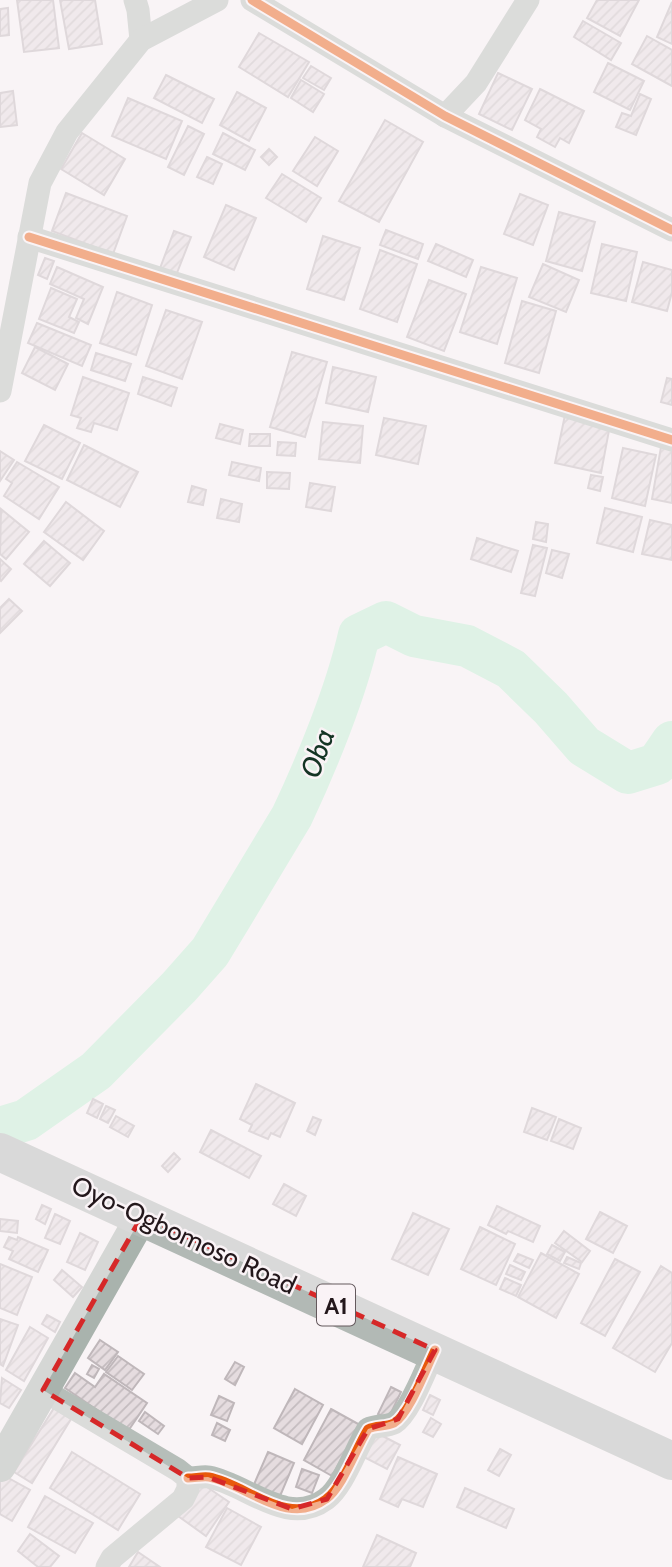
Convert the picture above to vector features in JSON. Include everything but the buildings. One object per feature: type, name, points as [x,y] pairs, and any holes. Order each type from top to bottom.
[{"type":"highway","name":"Oyo-Ogbomoso Road","points":[[0,1152],[672,1461]]},
{"type":"main road","points":[[0,1466],[142,1216]]},
{"type":"street","points":[[135,0],[141,40]]},
{"type":"street","points":[[0,391],[40,183],[66,132],[141,40],[217,0]]},
{"type":"street","points":[[252,0],[445,116],[672,230]]},
{"type":"street","points":[[445,116],[476,83],[528,0]]},
{"type":"street","points":[[29,237],[672,440]]},
{"type":"street","points":[[43,1390],[188,1478],[208,1477],[229,1483],[274,1505],[292,1509],[313,1506],[327,1499],[368,1429],[391,1425],[407,1408],[435,1350]]},
{"type":"street","points":[[107,1567],[112,1558],[183,1499],[188,1489],[188,1478]]},
{"type":"highlighted area","points":[[142,1216],[435,1350],[398,1419],[368,1429],[327,1499],[292,1509],[208,1477],[188,1478],[43,1390]]},
{"type":"waterway","name":"Oba","points":[[0,1128],[26,1120],[96,1071],[210,952],[292,816],[330,727],[359,635],[386,622],[414,636],[467,646],[511,669],[551,708],[584,746],[628,773],[657,764],[672,742]]},
{"type":"cycle path","points":[[252,0],[445,116],[672,230]]},
{"type":"cycle path","points":[[29,237],[672,440]]},
{"type":"cycle path","points":[[188,1478],[207,1477],[223,1481],[282,1507],[311,1507],[326,1499],[338,1486],[368,1429],[394,1423],[400,1418],[412,1400],[435,1350]]}]
